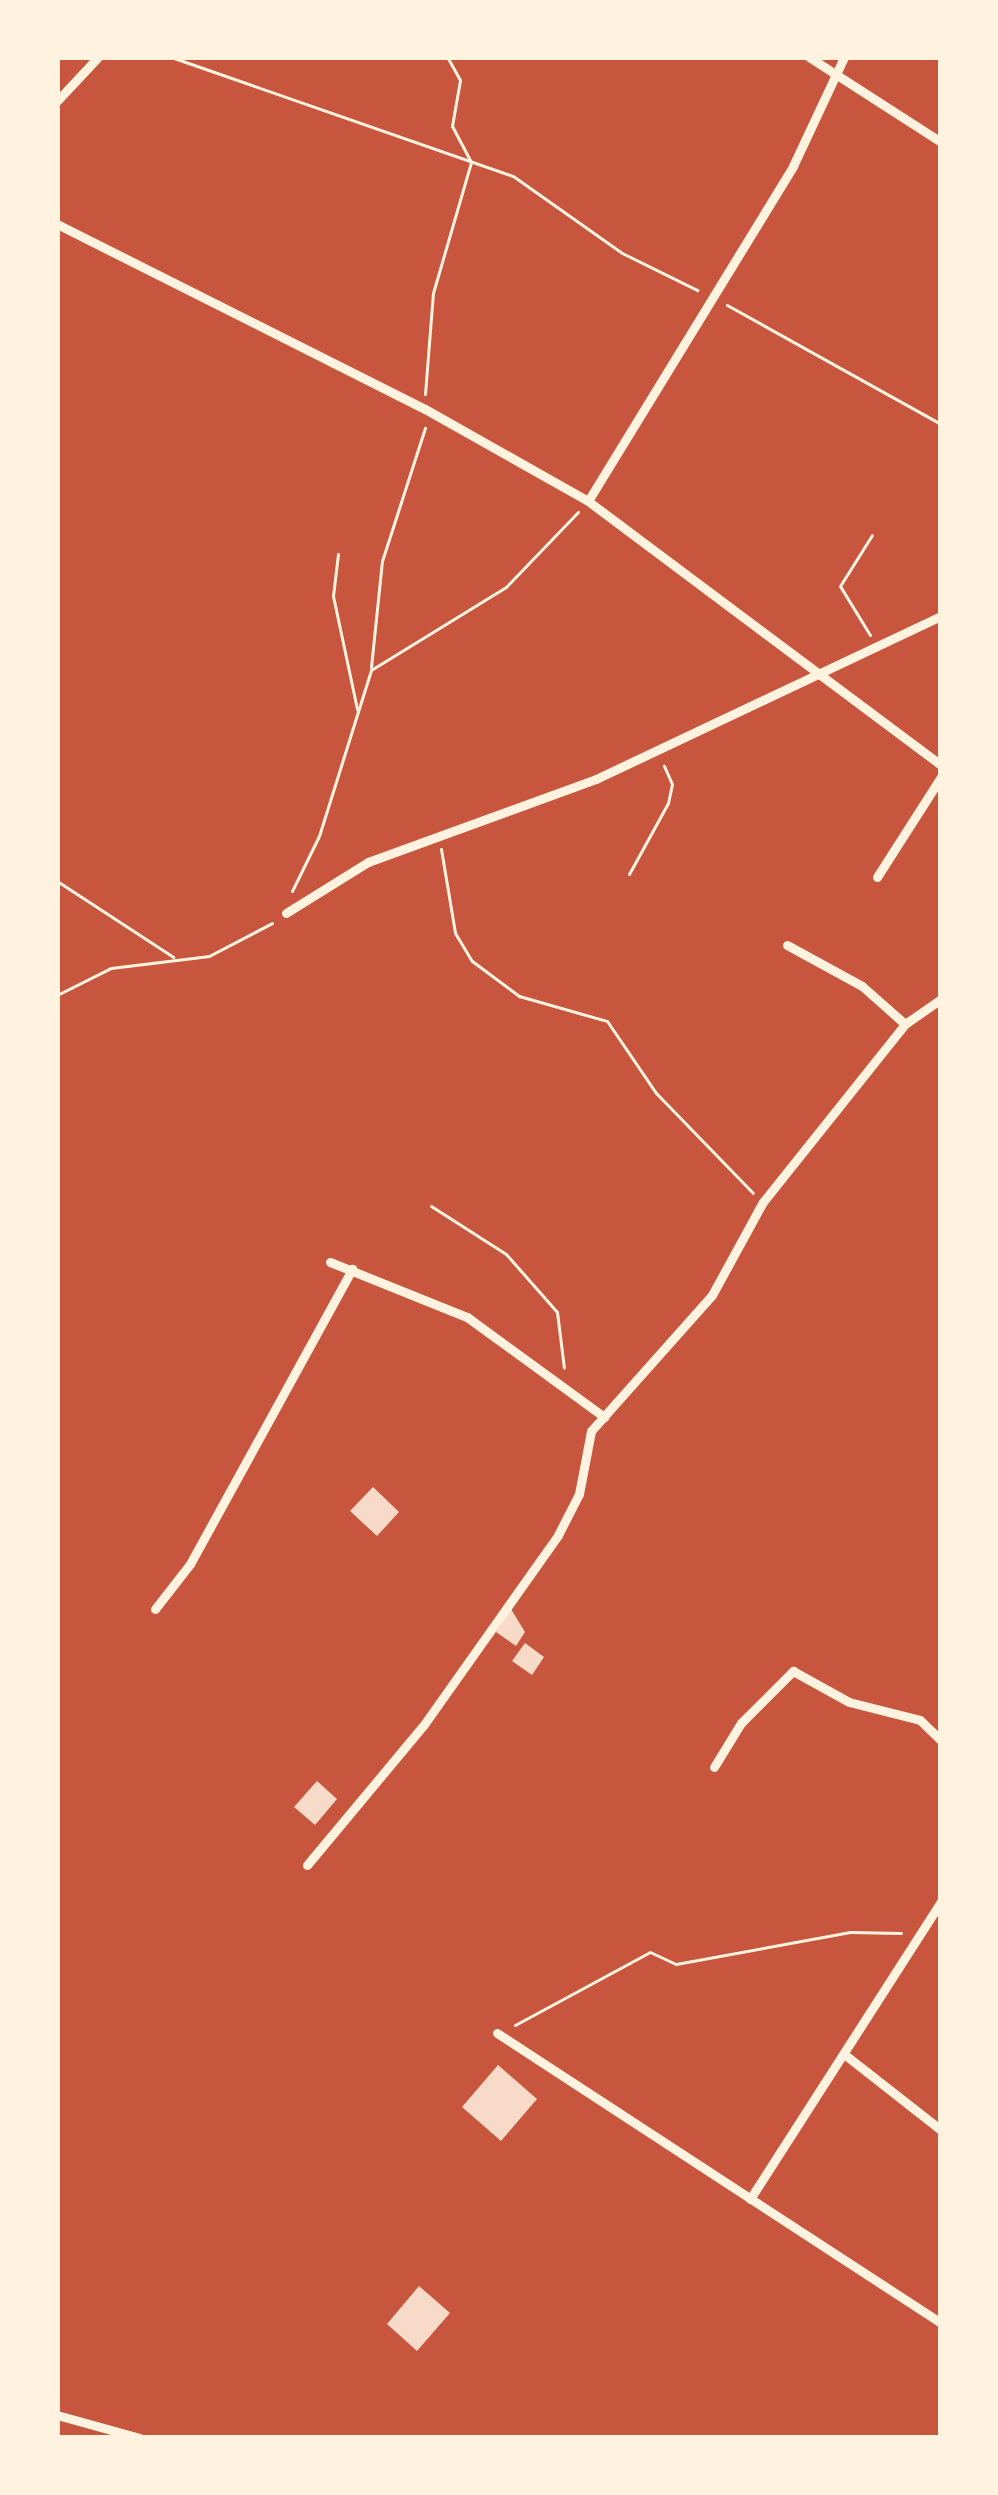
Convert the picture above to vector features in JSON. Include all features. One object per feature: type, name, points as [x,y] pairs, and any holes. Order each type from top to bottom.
[{"type":"street","points":[[57,101],[98,57]]},
{"type":"street","points":[[809,57],[941,142]]},
{"type":"street","points":[[587,501],[793,166],[844,57]]},
{"type":"street","points":[[57,224],[425,410],[587,501],[811,674],[941,765]]},
{"type":"street","points":[[286,913],[368,862],[438,832],[596,779],[941,616]]},
{"type":"street","points":[[877,877],[941,777]]},
{"type":"street","points":[[787,945],[862,986],[904,1024]]},
{"type":"street","points":[[307,1865],[423,1726],[559,1535],[579,1494],[586,1442],[712,1295],[763,1202],[904,1024],[941,999]]},
{"type":"street","points":[[330,1262],[467,1317],[604,1418]]},
{"type":"street","points":[[155,1609],[190,1564],[352,1269]]},
{"type":"street","points":[[713,1767],[752,1710],[793,1672],[848,1702],[920,1720],[941,1740]]},
{"type":"street","points":[[750,2199],[941,1901]]},
{"type":"street","points":[[497,2033],[941,2323]]},
{"type":"street","points":[[844,2054],[941,2130]]},
{"type":"street","points":[[57,2415],[140,2438]]},
{"type":"path","points":[[171,57],[513,176],[622,254],[713,297],[941,424]]},
{"type":"path","points":[[57,995],[111,968],[209,956],[286,913],[370,670],[382,561],[425,445],[433,293],[471,162],[452,126],[460,80],[447,57]]},
{"type":"path","points":[[370,670],[506,587],[587,501]]},
{"type":"path","points":[[872,535],[840,586],[878,646]]},
{"type":"path","points":[[338,554],[333,596],[357,710]]},
{"type":"path","points":[[628,874],[672,784],[650,752]]},
{"type":"path","points":[[438,832],[455,933],[472,961],[519,996],[607,1022],[656,1093],[763,1202]]},
{"type":"path","points":[[57,881],[175,958]]},
{"type":"path","points":[[431,1206],[506,1254],[557,1312],[564,1388]]},
{"type":"path","points":[[497,2033],[650,1952],[676,1964],[850,1932],[918,1934]]},
{"type":"building","points":[[373,1487],[399,1512],[377,1536],[350,1511]]},
{"type":"building","points":[[511,1609],[525,1632],[516,1646],[496,1632]]},
{"type":"building","points":[[525,1643],[544,1657],[532,1675],[512,1661]]},
{"type":"building","points":[[317,1781],[337,1799],[315,1825],[294,1807]]},
{"type":"building","points":[[498,2065],[537,2099],[501,2141],[462,2107]]},
{"type":"building","points":[[419,2286],[450,2313],[417,2351],[387,2324]]}]
